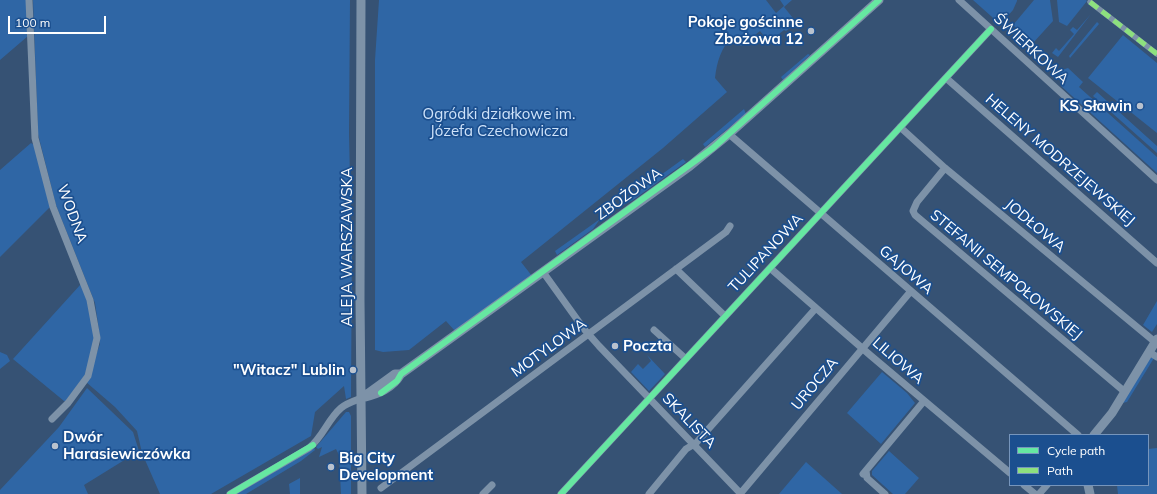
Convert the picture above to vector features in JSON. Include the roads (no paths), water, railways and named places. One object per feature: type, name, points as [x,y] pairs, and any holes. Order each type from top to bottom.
[{"type":"street","name":"WODNA","points":[[29,0],[35,138],[53,207],[90,300],[97,338],[88,376],[68,403],[52,419]]},
{"type":"street","name":"ALEJA WARSZAWSKA","points":[[361,0],[362,494]]},
{"type":"street","name":"ZBOŻOWA","points":[[362,398],[395,374],[401,374],[690,166],[729,134],[880,0]]},
{"type":"street","name":"ŚWIERKOWA","points":[[959,0],[1157,180]]},
{"type":"street","points":[[1090,2],[1157,54]]},
{"type":"street","name":"TULIPANOWA","points":[[561,494],[991,29]]},
{"type":"street","name":"HELENY MODRZEJEWSKIEJ","points":[[946,78],[1157,263]]},
{"type":"street","name":"JODŁOWA","points":[[900,127],[945,168],[1156,340]]},
{"type":"street","name":"GAJOWA","points":[[729,134],[1077,434]]},
{"type":"street","name":"STEFANII SEMPOŁOWSKIEJ","points":[[945,168],[917,202],[913,210],[915,215],[1125,392]]},
{"type":"street","name":"MOTYLOWA","points":[[381,488],[589,335],[726,232],[730,226]]},
{"type":"street","name":"LILIOWA","points":[[770,268],[1009,472]]},
{"type":"street","points":[[676,269],[725,316]]},
{"type":"street","name":"SKALISTA","points":[[543,272],[589,335],[740,494]]},
{"type":"street","name":"UROCZA","points":[[740,494],[911,291]]},
{"type":"street","points":[[649,494],[686,450],[694,445],[816,308]]},
{"type":"street","points":[[654,330],[686,359]]},
{"type":"street","points":[[1095,434],[1112,413],[1125,392],[1153,355],[1156,340]]},
{"type":"street","points":[[230,494],[309,448],[318,440],[340,409],[345,405],[362,398]]},
{"type":"street","points":[[885,494],[867,478],[865,472],[924,401]]},
{"type":"street","points":[[1103,434],[1112,413]]},
{"type":"street","name":"GAJOWA","points":[[1066,426],[1070,434]]},
{"type":"street","points":[[483,494],[492,485]]},
{"type":"street","points":[[1025,486],[1035,494]]},
{"type":"street","points":[[1039,494],[1046,486]]},
{"type":"place","name":"Pokoje gościnne Zbożowa 12","points":[[811,31]]},
{"type":"place","name":"KS Sławin","points":[[1140,106]]},
{"type":"place","name":"Poczta","points":[[615,346]]},
{"type":"place","name":"\"Witacz\" Lublin","points":[[353,370]]},
{"type":"place","name":"Dwór Harasiewiczówka","points":[[55,446]]},
{"type":"place","name":"Big City Development","points":[[331,467]]},
{"type":"park label","name":"Ogródki działkowe im. Józefa Czechowicza","points":[[499,122]]}]
